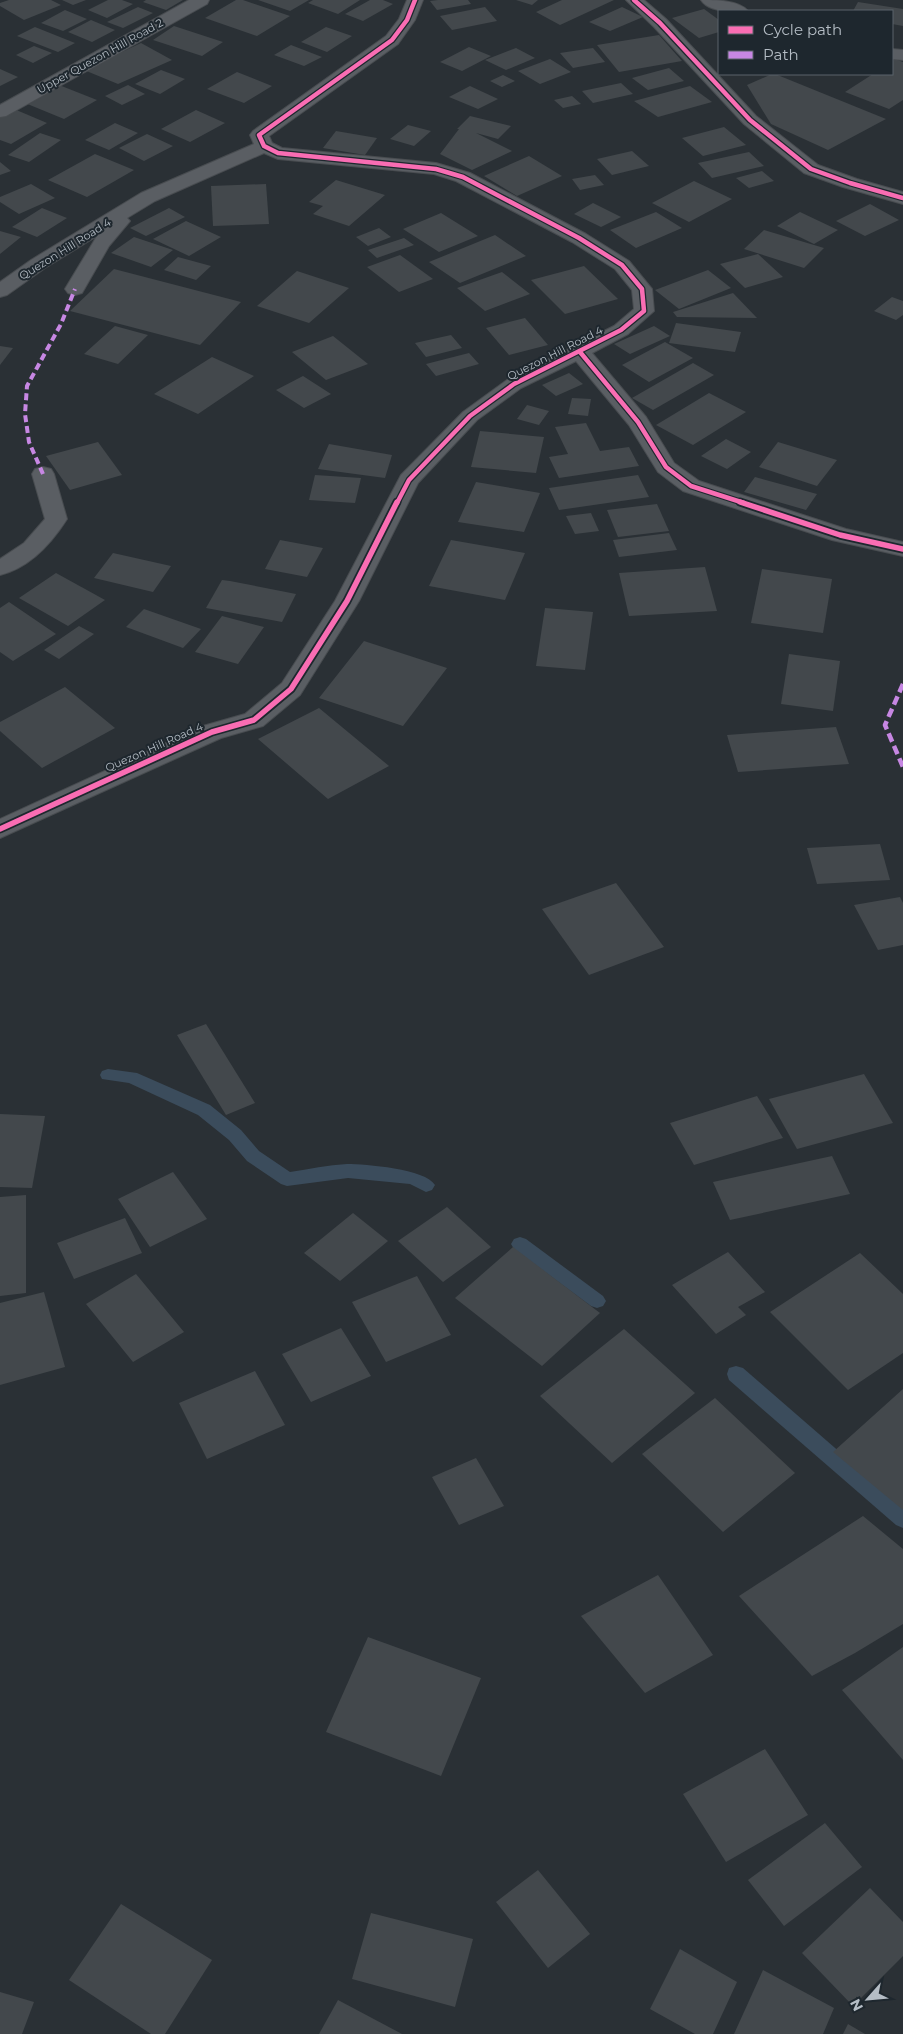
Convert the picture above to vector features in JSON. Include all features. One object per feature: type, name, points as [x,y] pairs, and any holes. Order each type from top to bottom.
[{"type":"street","name":"Upper Quezon Hill Road 2","points":[[0,112],[201,0]]},
{"type":"street","points":[[264,146],[260,135],[392,40],[407,20],[415,0]]},
{"type":"street","points":[[634,0],[660,23],[750,120],[811,169],[850,183],[903,198]]},
{"type":"street","points":[[710,0],[737,10]]},
{"type":"street","name":"Quezon Hill Road 4","points":[[0,291],[38,264],[148,197],[264,146],[278,154],[429,168],[463,177],[622,265],[642,290],[644,311],[621,330],[514,384],[470,416],[408,480],[366,560],[348,601],[291,689],[254,720],[212,732],[0,829]]},
{"type":"street","name":"Quezon Hill Road 4","points":[[75,289],[101,244],[130,208]]},
{"type":"street","points":[[580,352],[638,422],[666,467],[690,486],[840,535],[903,549]]},
{"type":"street","points":[[0,568],[15,561],[47,534],[56,519],[43,474]]},
{"type":"building","points":[[9,0],[51,0],[61,5],[24,20],[0,6],[0,3]]},
{"type":"building","points":[[62,0],[86,0],[73,5]]},
{"type":"building","points":[[108,0],[122,0],[133,4],[107,18],[88,10]]},
{"type":"building","points":[[146,0],[183,0],[166,10],[143,2]]},
{"type":"building","points":[[236,0],[243,0],[290,16],[257,36],[205,18]]},
{"type":"building","points":[[258,0],[309,0],[290,11]]},
{"type":"building","points":[[313,0],[360,0],[338,14],[308,3]]},
{"type":"building","points":[[370,0],[383,0],[393,4],[363,21],[345,14]]},
{"type":"building","points":[[468,0],[471,4],[437,10],[430,1]]},
{"type":"building","points":[[516,0],[538,0],[532,5]]},
{"type":"building","points":[[562,0],[614,0],[560,25],[536,12]]},
{"type":"building","points":[[858,2],[903,9],[903,26],[893,24],[893,10],[854,10]]},
{"type":"building","points":[[138,7],[153,13],[123,28],[107,22]]},
{"type":"building","points":[[485,7],[497,21],[452,30],[440,16]]},
{"type":"building","points":[[622,7],[643,17],[610,31],[589,22]]},
{"type":"building","points":[[704,9],[718,19],[718,32],[699,38],[672,18]]},
{"type":"building","points":[[65,10],[87,19],[63,31],[41,23]]},
{"type":"building","points":[[91,20],[115,30],[92,42],[68,32]]},
{"type":"building","points":[[174,26],[223,42],[202,56],[153,40]]},
{"type":"building","points":[[35,27],[75,43],[58,52],[17,36]]},
{"type":"building","points":[[326,27],[352,36],[327,52],[301,42]]},
{"type":"building","points":[[659,35],[682,61],[619,72],[597,45]]},
{"type":"building","points":[[141,43],[172,60],[118,84],[84,70]]},
{"type":"building","points":[[291,45],[322,57],[304,66],[274,55]]},
{"type":"building","points":[[34,46],[52,53],[33,63],[16,55]]},
{"type":"building","points":[[469,47],[491,56],[462,71],[440,62]]},
{"type":"building","points":[[516,48],[535,58],[506,70],[485,60]]},
{"type":"building","points":[[593,48],[605,62],[573,68],[560,53]]},
{"type":"building","points":[[550,59],[571,72],[540,84],[518,71]]},
{"type":"building","points":[[895,59],[903,62],[903,100],[889,109],[845,92],[871,75],[893,75],[893,60]]},
{"type":"building","points":[[669,68],[684,81],[648,90],[632,78]]},
{"type":"building","points":[[0,69],[18,77],[0,86]]},
{"type":"building","points":[[161,70],[185,79],[160,94],[135,84]]},
{"type":"building","points":[[237,72],[272,86],[244,103],[207,89]]},
{"type":"building","points":[[503,75],[515,81],[502,87],[490,81]]},
{"type":"building","points":[[770,75],[777,75],[886,119],[828,150],[771,124],[747,85]]},
{"type":"building","points":[[621,83],[633,94],[593,103],[582,91]]},
{"type":"building","points":[[59,85],[97,100],[64,119],[25,103]]},
{"type":"building","points":[[128,85],[145,94],[122,105],[105,96]]},
{"type":"building","points":[[470,86],[498,99],[478,109],[449,97]]},
{"type":"building","points":[[690,86],[712,102],[658,117],[634,101]]},
{"type":"building","points":[[572,96],[581,104],[563,108],[554,100]]},
{"type":"building","points":[[14,109],[47,123],[11,144],[0,140],[0,117]]},
{"type":"building","points":[[196,110],[225,123],[190,142],[161,129]]},
{"type":"building","points":[[470,116],[511,126],[498,139],[476,133],[512,151],[472,170],[440,154],[459,129],[457,129]]},
{"type":"building","points":[[115,123],[138,133],[109,150],[85,140]]},
{"type":"building","points":[[408,125],[431,131],[414,146],[390,139]]},
{"type":"building","points":[[724,127],[746,145],[703,156],[682,138]]},
{"type":"building","points":[[336,131],[377,138],[365,155],[323,148]]},
{"type":"building","points":[[40,133],[61,140],[29,162],[8,155]]},
{"type":"building","points":[[147,134],[173,146],[144,161],[119,148]]},
{"type":"building","points":[[632,151],[649,166],[612,175],[597,159]]},
{"type":"building","points":[[749,152],[764,166],[712,178],[698,163]]},
{"type":"building","points":[[95,154],[134,170],[87,197],[48,180]]},
{"type":"building","points":[[529,156],[562,176],[517,196],[484,176]]},
{"type":"building","points":[[0,162],[11,171],[0,175]]},
{"type":"building","points":[[762,171],[774,181],[749,188],[736,178]]},
{"type":"building","points":[[595,175],[604,185],[580,190],[572,179]]},
{"type":"building","points":[[336,180],[385,195],[349,226],[313,214],[323,206],[309,202]]},
{"type":"building","points":[[694,181],[732,199],[689,222],[652,203]]},
{"type":"building","points":[[31,184],[55,198],[19,214],[0,202],[0,197]]},
{"type":"building","points":[[266,184],[269,224],[213,226],[211,186]]},
{"type":"building","points":[[593,203],[621,217],[601,227],[574,214]]},
{"type":"building","points":[[870,204],[899,220],[865,236],[836,221]]},
{"type":"building","points":[[42,208],[67,218],[37,237],[12,227]]},
{"type":"building","points":[[169,208],[185,217],[146,236],[130,228]]},
{"type":"building","points":[[656,212],[682,228],[636,248],[610,230]]},
{"type":"building","points":[[800,212],[838,230],[814,244],[777,226]]},
{"type":"building","points":[[441,213],[478,236],[439,252],[403,229]]},
{"type":"building","points":[[186,221],[221,237],[189,256],[153,239]]},
{"type":"building","points":[[379,228],[391,237],[368,246],[356,237]]},
{"type":"building","points":[[764,230],[824,248],[804,268],[744,249]]},
{"type":"building","points":[[0,231],[21,237],[0,254]]},
{"type":"building","points":[[495,235],[526,256],[460,283],[429,262]]},
{"type":"building","points":[[134,237],[173,250],[151,267],[111,253]]},
{"type":"building","points":[[404,238],[414,245],[377,258],[368,250]]},
{"type":"building","points":[[758,254],[783,277],[745,288],[720,264]]},
{"type":"building","points":[[400,255],[433,279],[399,292],[367,267]]},
{"type":"building","points":[[178,257],[211,266],[196,280],[164,270]]},
{"type":"building","points":[[584,266],[618,299],[565,314],[531,280]]},
{"type":"building","points":[[114,269],[241,302],[200,345],[70,311]]},
{"type":"building","points":[[708,270],[731,288],[679,309],[655,290]]},
{"type":"building","points":[[297,271],[349,288],[309,323],[257,306]]},
{"type":"building","points":[[502,272],[530,294],[485,311],[457,288]]},
{"type":"building","points":[[733,293],[757,318],[677,317],[673,312]]},
{"type":"building","points":[[892,297],[903,301],[903,315],[896,320],[874,311]]},
{"type":"building","points":[[525,318],[548,345],[509,355],[486,328]]},
{"type":"building","points":[[676,323],[741,332],[735,352],[669,343]]},
{"type":"building","points":[[115,326],[148,335],[118,364],[84,354]]},
{"type":"building","points":[[654,326],[670,336],[630,354],[614,344]]},
{"type":"building","points":[[451,335],[462,348],[426,357],[415,343]]},
{"type":"building","points":[[333,336],[368,364],[326,380],[292,352]]},
{"type":"building","points":[[665,342],[693,358],[649,382],[622,365]]},
{"type":"building","points":[[0,346],[13,348],[0,365]]},
{"type":"building","points":[[469,353],[479,364],[436,376],[426,364]]},
{"type":"building","points":[[212,357],[254,376],[198,414],[154,394]]},
{"type":"building","points":[[693,363],[714,375],[653,410],[632,398]]},
{"type":"building","points":[[569,373],[583,384],[556,396],[542,385]]},
{"type":"building","points":[[303,376],[331,394],[304,408],[276,390]]},
{"type":"building","points":[[709,393],[746,412],[693,445],[656,425]]},
{"type":"building","points":[[572,398],[591,399],[588,416],[568,414]]},
{"type":"building","points":[[527,405],[549,411],[539,425],[517,419]]},
{"type":"building","points":[[586,423],[600,451],[629,447],[639,466],[559,478],[549,457],[568,454],[555,427]]},
{"type":"building","points":[[480,431],[544,437],[536,473],[471,467]]},
{"type":"building","points":[[726,439],[751,452],[727,469],[701,456]]},
{"type":"building","points":[[98,442],[122,475],[70,490],[46,456]]},
{"type":"building","points":[[778,442],[837,460],[817,486],[759,467]]},
{"type":"building","points":[[329,444],[392,455],[385,478],[318,469]]},
{"type":"building","points":[[315,475],[361,478],[355,503],[309,500]]},
{"type":"building","points":[[638,475],[649,497],[559,510],[549,488]]},
{"type":"building","points":[[755,477],[817,494],[806,510],[744,492]]},
{"type":"building","points":[[476,482],[540,493],[524,532],[458,522]]},
{"type":"building","points":[[657,504],[669,531],[618,537],[607,510]]},
{"type":"building","points":[[591,513],[599,531],[575,534],[566,516]]},
{"type":"building","points":[[669,533],[677,550],[619,557],[613,540]]},
{"type":"building","points":[[280,540],[323,548],[307,577],[265,569]]},
{"type":"building","points":[[451,540],[525,553],[505,600],[429,586]]},
{"type":"building","points":[[113,553],[171,566],[153,592],[94,578]]},
{"type":"building","points":[[705,567],[717,611],[629,616],[619,573]]},
{"type":"building","points":[[762,569],[832,579],[823,633],[751,623]]},
{"type":"building","points":[[56,573],[105,600],[68,626],[19,598]]},
{"type":"building","points":[[222,580],[296,594],[282,622],[206,608]]},
{"type":"building","points":[[9,602],[56,634],[13,661],[0,652],[0,608]]},
{"type":"building","points":[[545,608],[593,612],[585,670],[536,666]]},
{"type":"building","points":[[144,609],[201,629],[183,648],[126,627]]},
{"type":"building","points":[[222,616],[264,627],[238,664],[195,652]]},
{"type":"building","points":[[79,626],[94,634],[59,659],[44,650]]},
{"type":"building","points":[[364,641],[447,668],[403,726],[319,698]]},
{"type":"building","points":[[789,654],[840,661],[833,711],[781,704]]},
{"type":"building","points":[[65,687],[115,728],[42,768],[0,731],[0,722]]},
{"type":"building","points":[[319,708],[389,766],[328,799],[258,739]]},
{"type":"building","points":[[836,727],[849,764],[738,772],[727,735]]},
{"type":"building","points":[[880,844],[890,880],[817,884],[807,848]]},
{"type":"building","points":[[616,883],[664,947],[589,975],[542,909]]},
{"type":"building","points":[[900,897],[903,903],[903,945],[878,950],[854,905]]},
{"type":"building","points":[[206,1024],[255,1103],[226,1115],[177,1035]]},
{"type":"building","points":[[864,1074],[893,1123],[797,1149],[769,1099]]},
{"type":"building","points":[[757,1096],[783,1138],[694,1165],[670,1123]]},
{"type":"building","points":[[0,1114],[45,1116],[32,1188],[0,1187]]},
{"type":"building","points":[[832,1156],[850,1194],[730,1220],[713,1182]]},
{"type":"building","points":[[173,1172],[207,1219],[150,1247],[118,1199]]},
{"type":"building","points":[[26,1195],[26,1293],[0,1296],[0,1197]]},
{"type":"building","points":[[447,1207],[491,1247],[443,1282],[398,1241]]},
{"type":"building","points":[[353,1213],[388,1241],[340,1281],[304,1253]]},
{"type":"building","points":[[125,1218],[142,1253],[74,1279],[57,1243]]},
{"type":"building","points":[[513,1247],[600,1313],[542,1366],[455,1298]]},
{"type":"building","points":[[728,1252],[765,1292],[738,1307],[746,1315],[716,1334],[672,1285]]},
{"type":"building","points":[[860,1253],[903,1294],[903,1353],[848,1390],[770,1312]]},
{"type":"building","points":[[136,1274],[184,1332],[133,1362],[86,1304]]},
{"type":"building","points":[[417,1276],[451,1335],[386,1362],[352,1302]]},
{"type":"building","points":[[44,1292],[65,1367],[0,1385],[0,1303]]},
{"type":"building","points":[[341,1328],[371,1376],[311,1402],[282,1354]]},
{"type":"building","points":[[624,1329],[695,1393],[612,1463],[540,1396]]},
{"type":"building","points":[[255,1371],[285,1425],[207,1459],[179,1403]]},
{"type":"building","points":[[903,1389],[903,1510],[833,1452]]},
{"type":"building","points":[[715,1398],[795,1473],[723,1532],[642,1454]]},
{"type":"building","points":[[476,1458],[504,1506],[459,1525],[432,1477]]},
{"type":"building","points":[[863,1516],[903,1549],[903,1624],[812,1676],[739,1596]]},
{"type":"building","points":[[658,1575],[713,1655],[645,1693],[581,1616]]},
{"type":"building","points":[[368,1637],[481,1678],[441,1776],[326,1732]]},
{"type":"building","points":[[903,1647],[903,1760],[842,1690]]},
{"type":"building","points":[[765,1749],[808,1815],[726,1862],[683,1794]]},
{"type":"building","points":[[825,1823],[862,1867],[784,1926],[748,1880]]},
{"type":"building","points":[[538,1870],[590,1934],[548,1968],[496,1902]]},
{"type":"building","points":[[870,1888],[903,1922],[903,1956],[853,2006],[802,1953]]},
{"type":"building","points":[[121,1904],[212,1960],[165,2034],[151,2034],[69,1980]]},
{"type":"building","points":[[371,1913],[473,1939],[455,2007],[352,1979]]},
{"type":"building","points":[[680,1949],[737,1982],[713,2034],[695,2034],[650,2009]]},
{"type":"building","points":[[763,1970],[834,2008],[823,2034],[734,2034]]},
{"type":"building","points":[[0,1992],[34,2002],[22,2034],[0,2034]]},
{"type":"building","points":[[338,2000],[402,2034],[319,2034]]},
{"type":"building","points":[[848,2024],[865,2034],[843,2034]]},
{"type":"waterway","points":[[108,1075],[131,1077],[204,1110],[235,1135],[253,1156],[287,1179],[348,1171],[413,1178],[426,1185]]},
{"type":"waterway","points":[[520,1244],[597,1301]]},
{"type":"waterway","points":[[736,1374],[903,1519]]},
{"type":"marked path","points":[[43,474],[29,442],[25,414],[27,386],[61,324],[75,289]]},
{"type":"marked path","points":[[903,684],[885,725],[903,767]]},
{"type":"cycle path","points":[[0,829],[212,732],[254,720],[291,689],[347,601],[409,480],[470,416],[514,384],[621,330],[644,311],[642,289],[622,265],[579,238],[463,177],[436,169],[278,153],[264,146],[259,135],[392,40],[407,20],[415,0]]},
{"type":"cycle path","points":[[634,0],[660,23],[750,120],[811,169],[850,183],[903,198]]},
{"type":"cycle path","points":[[580,352],[638,422],[666,467],[691,486],[840,535],[903,549]]}]
